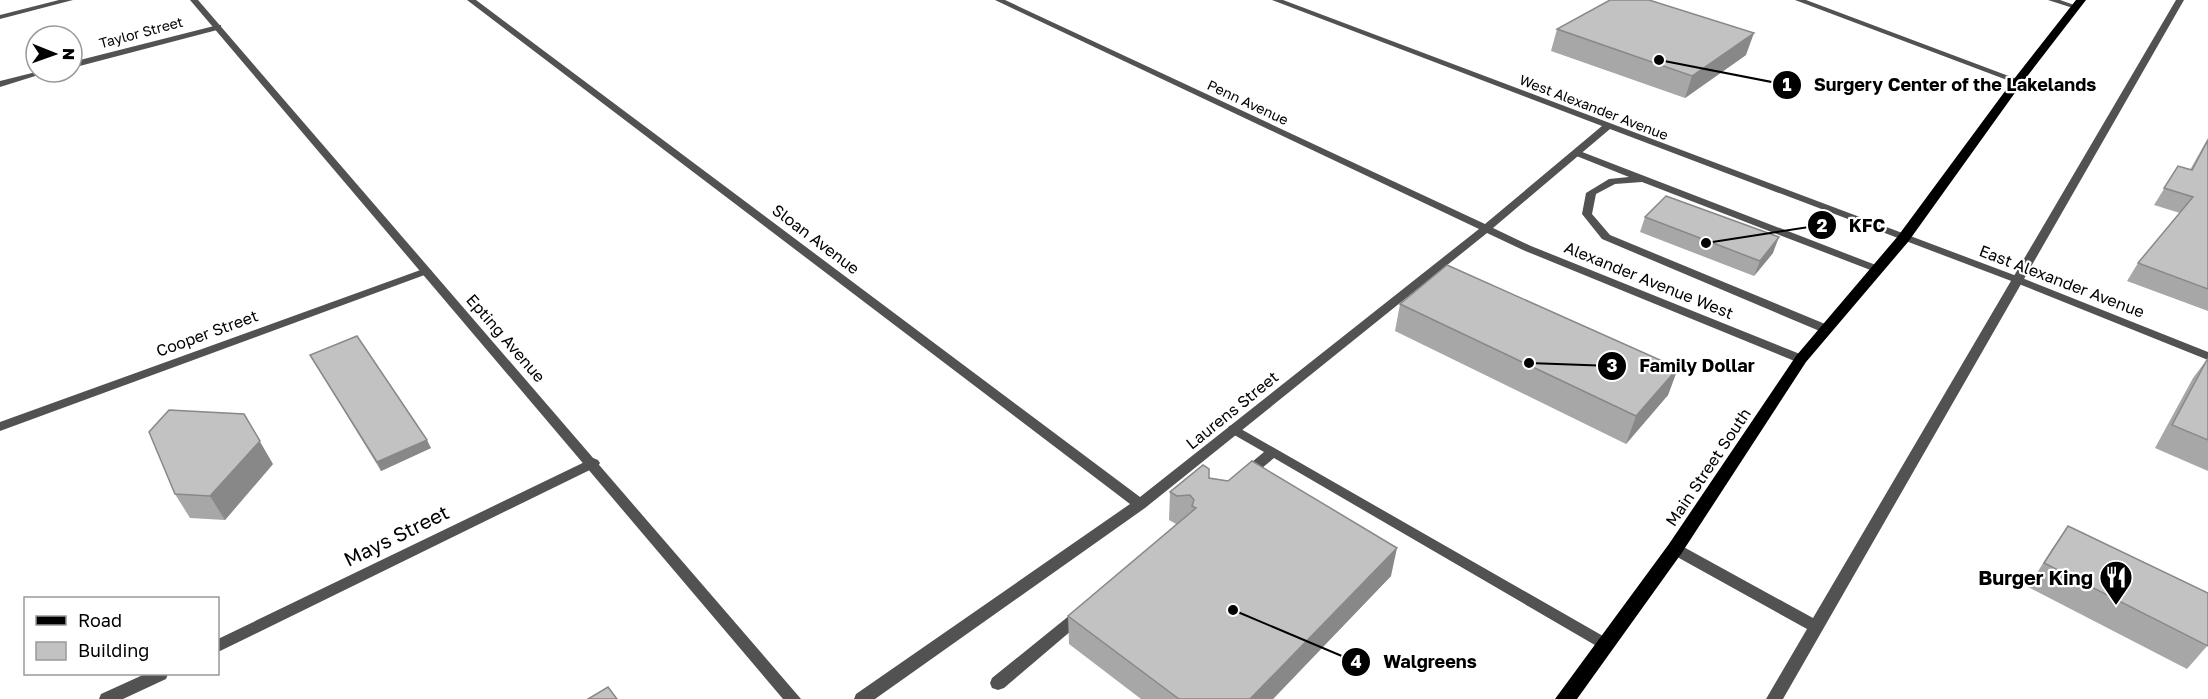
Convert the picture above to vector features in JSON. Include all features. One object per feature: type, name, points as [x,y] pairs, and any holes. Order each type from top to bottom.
[{"type":"main road","name":"Main Street South","points":[[1565,699],[1675,549],[1801,359],[1903,239],[2018,81],[2078,4]]},
{"type":"street","points":[[0,17],[69,0]]},
{"type":"street","name":"Epting Avenue","points":[[194,0],[793,699]]},
{"type":"street","name":"Sloan Avenue","points":[[471,0],[1140,504]]},
{"type":"street","name":"Penn Avenue","points":[[999,0],[1486,229]]},
{"type":"street","name":"West Alexander Avenue","points":[[1276,0],[1903,239]]},
{"type":"street","points":[[1799,0],[2018,81]]},
{"type":"street","points":[[2052,0],[2078,4]]},
{"type":"street","points":[[1774,699],[2180,0]]},
{"type":"street","name":"Taylor Street","points":[[84,62],[218,27]]},
{"type":"street","points":[[0,84],[24,77]]},
{"type":"street","name":"Laurens Street","points":[[862,699],[1140,504],[1486,229],[1607,127]]},
{"type":"street","points":[[1577,153],[1877,269]]},
{"type":"street","points":[[1643,179],[1613,180],[1591,193],[1587,214],[1606,237],[1826,329]]},
{"type":"street","name":"Alexander Avenue West","points":[[1486,229],[1801,359]]},
{"type":"street","name":"East Alexander Avenue","points":[[1903,239],[2018,280],[2208,356]]},
{"type":"street","name":"Cooper Street","points":[[0,427],[426,271]]},
{"type":"street","points":[[1234,429],[1605,644]]},
{"type":"street","points":[[1231,487],[1273,452]]},
{"type":"street","name":"Mays Street","points":[[219,646],[593,463]]},
{"type":"street","points":[[1675,549],[1815,626]]},
{"type":"street","points":[[998,683],[1095,602]]},
{"type":"street","points":[[107,699],[158,675]]},
{"type":"building","points":[[1610,0],[1649,0],[1754,33],[1692,76],[1557,29]]},
{"type":"building","points":[[2208,140],[2208,289],[2138,263],[2193,197],[2164,188],[2178,166],[2192,170]]},
{"type":"building","points":[[1666,196],[1779,237],[1760,261],[1645,217]]},
{"type":"building","points":[[1447,265],[1678,368],[1636,416],[1400,304]]},
{"type":"building","points":[[357,336],[427,440],[377,462],[310,355]]},
{"type":"building","points":[[2208,358],[2208,440],[2172,425]]},
{"type":"building","points":[[169,410],[244,414],[260,441],[210,496],[175,494],[149,432]]},
{"type":"building","points":[[1252,461],[1397,548],[1250,699],[1179,699],[1068,616],[1196,508],[1192,506],[1194,500],[1190,495],[1177,496],[1170,492],[1203,465],[1209,469],[1209,478],[1228,481]]},
{"type":"building","points":[[2068,526],[2208,593],[2208,646],[2044,563]]},
{"type":"building","points":[[608,687],[617,699],[588,699]]},
{"type":"place","name":"Surgery Center of the Lakelands","points":[[1659,60]]},
{"type":"place","name":"KFC","points":[[1706,243]]},
{"type":"place","name":"Family Dollar","points":[[1529,363]]},
{"type":"place","name":"Burger King","points":[[2116,606]]},
{"type":"place","name":"Walgreens","points":[[1233,610]]}]
